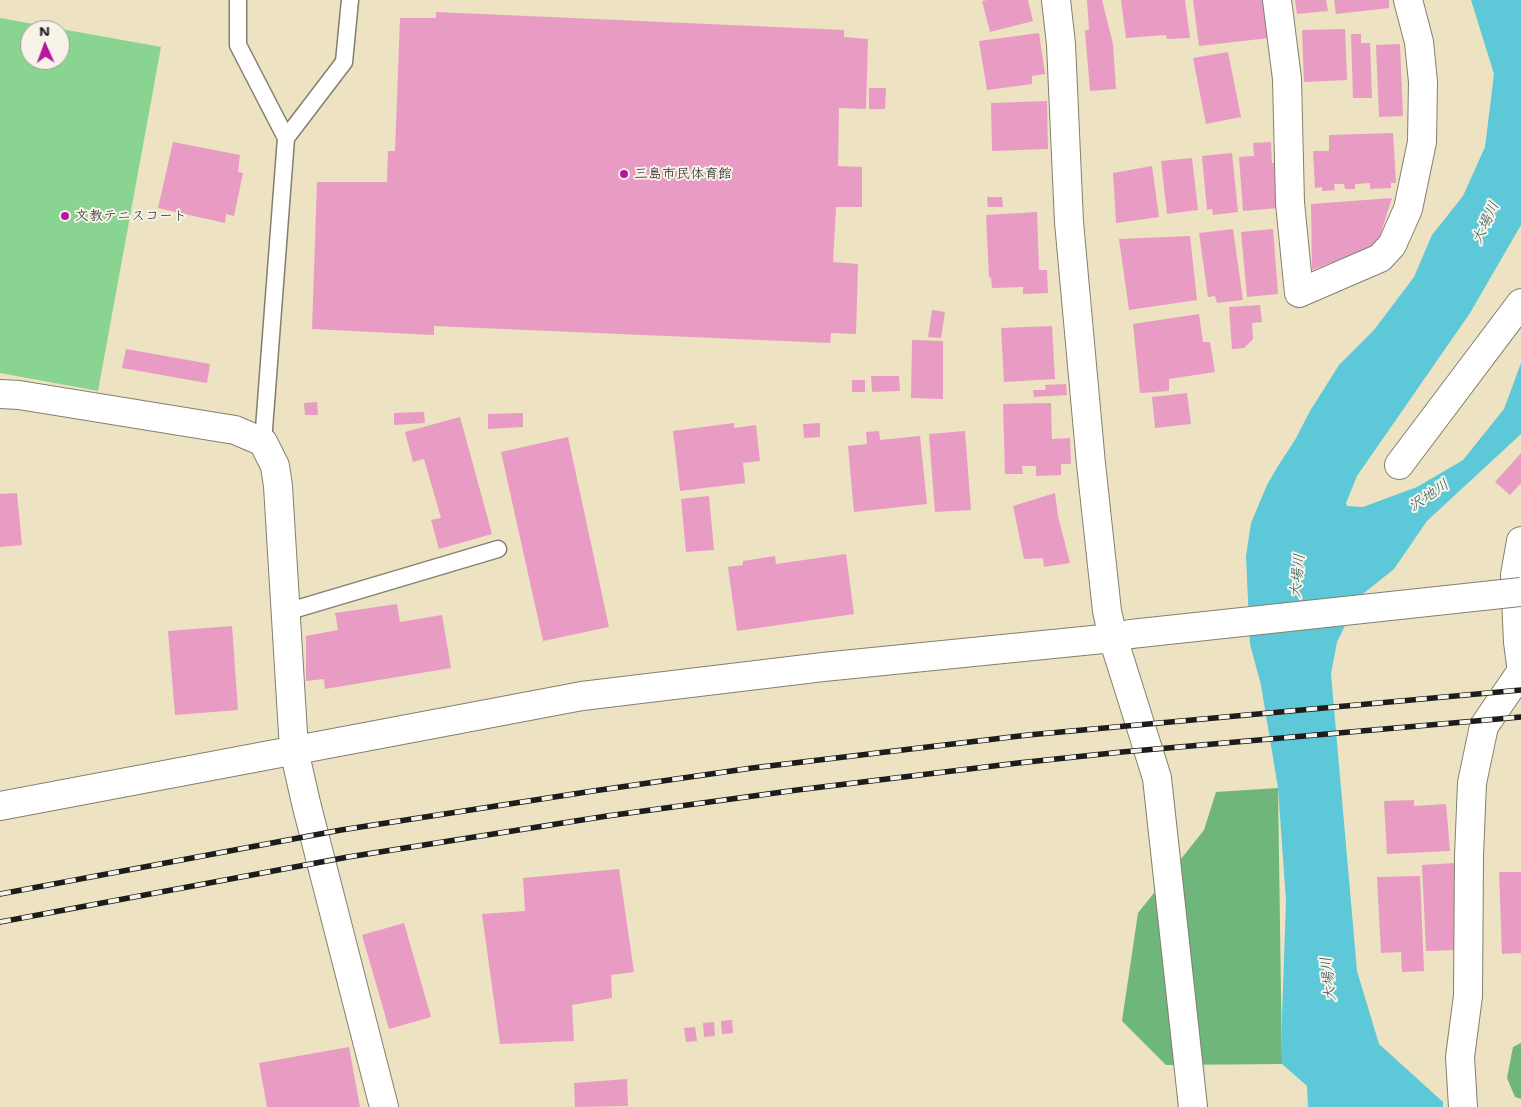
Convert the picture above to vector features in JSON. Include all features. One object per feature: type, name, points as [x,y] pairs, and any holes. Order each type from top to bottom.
[{"type":"street","points":[[1056,0],[1061,44],[1069,222],[1093,484],[1107,611],[1122,636],[1157,778],[1193,1107]]},
{"type":"street","points":[[1277,0],[1287,79],[1290,203],[1299,293],[1380,258],[1392,245],[1408,208],[1422,142],[1424,82],[1419,42],[1408,0]]},
{"type":"street","points":[[1399,464],[1521,303]]},
{"type":"street","points":[[0,394],[18,395],[235,430],[263,442],[275,466],[278,486],[294,750],[308,812],[384,1107]]},
{"type":"street","points":[[1521,541],[1515,575],[1521,665]]},
{"type":"street","points":[[0,806],[582,696],[822,667],[1521,592]]},
{"type":"street","points":[[1464,1107],[1460,1057],[1468,996],[1469,856],[1472,783],[1484,726],[1521,672]]},
{"type":"lane","points":[[238,0],[238,45],[286,138],[263,442]]},
{"type":"lane","points":[[286,138],[344,62],[350,0]]},
{"type":"lane","points":[[286,612],[498,549]]},
{"type":"green space","name":"文教テニスコート","points":[[0,18],[20,22],[20,70],[70,70],[70,31],[161,47],[98,391],[0,373]]},
{"type":"green space","points":[[1278,788],[1282,1064],[1166,1065],[1122,1021],[1138,913],[1204,830],[1216,792]]},
{"type":"green space","points":[[1521,1043],[1521,1099],[1515,1097],[1507,1078],[1513,1047]]},
{"type":"water","points":[[1471,0],[1521,0],[1521,225],[1470,313],[1357,476],[1346,503],[1347,506],[1363,507],[1417,487],[1463,460],[1504,409],[1521,363],[1521,434],[1427,521],[1394,569],[1359,597],[1337,642],[1331,674],[1357,971],[1379,1044],[1443,1102],[1443,1107],[1308,1107],[1307,1086],[1282,1064],[1286,901],[1278,788],[1261,685],[1250,644],[1246,556],[1251,523],[1267,485],[1295,440],[1310,411],[1339,365],[1374,330],[1414,277],[1432,235],[1463,196],[1485,147],[1494,74]]},
{"type":"building","points":[[1028,0],[1033,21],[990,32],[982,1]]},
{"type":"building","points":[[1087,0],[1102,0],[1113,44],[1116,89],[1090,91],[1085,30],[1089,30]]},
{"type":"building","points":[[1121,0],[1185,0],[1190,38],[1167,39],[1166,35],[1126,38]]},
{"type":"building","points":[[1193,0],[1265,0],[1269,38],[1199,46]]},
{"type":"building","points":[[1295,0],[1326,0],[1328,11],[1297,14]]},
{"type":"building","points":[[1334,0],[1389,0],[1389,8],[1336,14]]},
{"type":"building","name":"三島市民体育館","points":[[436,12],[844,30],[844,37],[868,39],[866,109],[839,108],[838,166],[862,167],[862,207],[836,207],[833,262],[858,264],[856,334],[831,333],[830,343],[434,326],[434,335],[312,329],[317,182],[387,182],[388,151],[395,151],[400,18],[436,18]]},
{"type":"building","points":[[1345,29],[1347,80],[1304,82],[1302,30]]},
{"type":"building","points":[[1039,33],[1045,74],[1032,76],[1032,84],[987,90],[979,41]]},
{"type":"building","points":[[1351,34],[1361,34],[1361,43],[1370,43],[1372,98],[1353,98]]},
{"type":"building","points":[[1400,44],[1403,116],[1379,117],[1376,45]]},
{"type":"building","points":[[1228,52],[1241,117],[1206,124],[1193,58]]},
{"type":"building","points":[[869,88],[886,88],[885,109],[869,109]]},
{"type":"building","points":[[1047,101],[1048,149],[992,151],[991,103]]},
{"type":"building","points":[[1393,133],[1396,183],[1391,183],[1391,188],[1370,189],[1370,183],[1355,184],[1355,189],[1345,189],[1344,184],[1334,184],[1335,190],[1322,191],[1322,187],[1315,188],[1313,151],[1329,151],[1329,135]]},
{"type":"building","points":[[173,142],[240,155],[238,172],[243,173],[234,216],[226,214],[225,223],[158,208]]},
{"type":"building","points":[[1271,142],[1272,163],[1275,163],[1278,208],[1243,211],[1239,157],[1254,156],[1253,143]]},
{"type":"building","points":[[1232,153],[1238,212],[1213,215],[1212,209],[1207,210],[1202,156]]},
{"type":"building","points":[[1192,158],[1198,210],[1167,214],[1161,161]]},
{"type":"building","points":[[1152,166],[1159,217],[1116,223],[1113,173]]},
{"type":"building","points":[[987,197],[1002,197],[1003,207],[988,207]]},
{"type":"building","points":[[1392,198],[1377,245],[1312,270],[1311,204]]},
{"type":"building","points":[[1037,212],[1039,270],[1047,270],[1048,293],[1023,294],[1023,287],[992,288],[991,277],[989,278],[986,215]]},
{"type":"building","points":[[1233,229],[1243,300],[1217,303],[1215,296],[1208,297],[1199,233]]},
{"type":"building","points":[[1273,229],[1278,294],[1247,297],[1241,232]]},
{"type":"building","points":[[1190,236],[1197,300],[1129,310],[1119,239]]},
{"type":"building","points":[[1260,305],[1262,322],[1252,323],[1253,339],[1244,348],[1232,349],[1229,307]]},
{"type":"building","points":[[932,310],[945,312],[941,338],[928,337]]},
{"type":"building","points":[[1199,314],[1203,342],[1210,342],[1215,372],[1169,379],[1169,391],[1140,393],[1133,324]]},
{"type":"building","points":[[1052,326],[1055,379],[1004,382],[1001,328]]},
{"type":"building","points":[[912,340],[943,341],[943,399],[911,398]]},
{"type":"building","points":[[126,349],[210,364],[207,383],[122,368]]},
{"type":"building","points":[[871,376],[899,376],[900,391],[872,392]]},
{"type":"building","points":[[852,380],[865,380],[865,392],[852,392]]},
{"type":"building","points":[[1066,384],[1067,395],[1034,397],[1033,390],[1046,390],[1045,385]]},
{"type":"building","points":[[1187,393],[1191,424],[1155,428],[1152,397]]},
{"type":"building","points":[[317,402],[318,415],[305,415],[304,403]]},
{"type":"building","points":[[1051,403],[1052,439],[1070,438],[1071,464],[1061,464],[1061,475],[1036,476],[1036,466],[1022,466],[1023,474],[1005,474],[1003,404]]},
{"type":"building","points":[[424,412],[425,423],[394,425],[394,413]]},
{"type":"building","points":[[523,413],[523,427],[488,429],[488,414]]},
{"type":"building","points":[[460,417],[492,534],[439,549],[431,520],[441,518],[424,459],[413,462],[405,432]]},
{"type":"building","points":[[734,423],[734,428],[756,425],[760,461],[743,463],[745,483],[680,491],[673,431]]},
{"type":"building","points":[[820,423],[820,437],[804,438],[803,424]]},
{"type":"building","points":[[879,431],[880,440],[920,436],[927,504],[854,512],[848,446],[867,444],[866,432]]},
{"type":"building","points":[[965,431],[971,510],[935,512],[929,434]]},
{"type":"building","points":[[568,437],[609,627],[543,641],[501,452]]},
{"type":"building","points":[[1521,453],[1521,483],[1510,495],[1495,482]]},
{"type":"building","points":[[17,493],[22,545],[0,547],[0,494]]},
{"type":"building","points":[[1055,493],[1058,516],[1070,563],[1044,567],[1043,558],[1024,559],[1013,506]]},
{"type":"building","points":[[709,496],[714,550],[686,552],[681,499]]},
{"type":"building","points":[[846,554],[854,614],[737,631],[728,567],[743,565],[743,561],[775,556],[776,564]]},
{"type":"building","points":[[397,604],[400,622],[442,615],[451,668],[325,689],[324,679],[306,681],[306,636],[338,630],[335,613]]},
{"type":"building","points":[[232,626],[238,710],[175,715],[168,631]]},
{"type":"building","points":[[1414,800],[1414,806],[1446,804],[1450,851],[1387,854],[1384,801]]},
{"type":"building","points":[[1455,863],[1458,950],[1426,951],[1422,865]]},
{"type":"building","points":[[619,869],[634,972],[611,975],[612,998],[572,1005],[574,1041],[500,1044],[482,914],[525,911],[523,878]]},
{"type":"building","points":[[1499,872],[1521,872],[1521,953],[1502,954]]},
{"type":"building","points":[[1420,876],[1424,971],[1402,972],[1401,952],[1381,953],[1377,877]]},
{"type":"building","points":[[404,923],[431,1017],[389,1029],[362,935]]},
{"type":"building","points":[[732,1020],[733,1033],[722,1034],[721,1021]]},
{"type":"building","points":[[714,1022],[715,1036],[704,1037],[703,1023]]},
{"type":"building","points":[[695,1027],[697,1041],[686,1042],[684,1028]]},
{"type":"building","points":[[349,1047],[360,1107],[267,1107],[259,1063]]},
{"type":"building","points":[[627,1079],[628,1106],[575,1107],[574,1083]]},
{"type":"railway","points":[[0,894],[341,830],[752,768],[1028,735],[1521,690]]},
{"type":"railway","points":[[0,922],[348,857],[607,816],[797,790],[1122,752],[1521,717]]},
{"type":"place","name":"三島市民体育館","points":[[624,174]]},
{"type":"place","name":"文教テニスコート","points":[[65,216]]},
{"type":"water label","name":"大場川","points":[[1486,223]]},
{"type":"water label","name":"沢地川","points":[[1429,496]]},
{"type":"water label","name":"大場川","points":[[1298,576]]},
{"type":"water label","name":"大場川","points":[[1329,979]]}]
